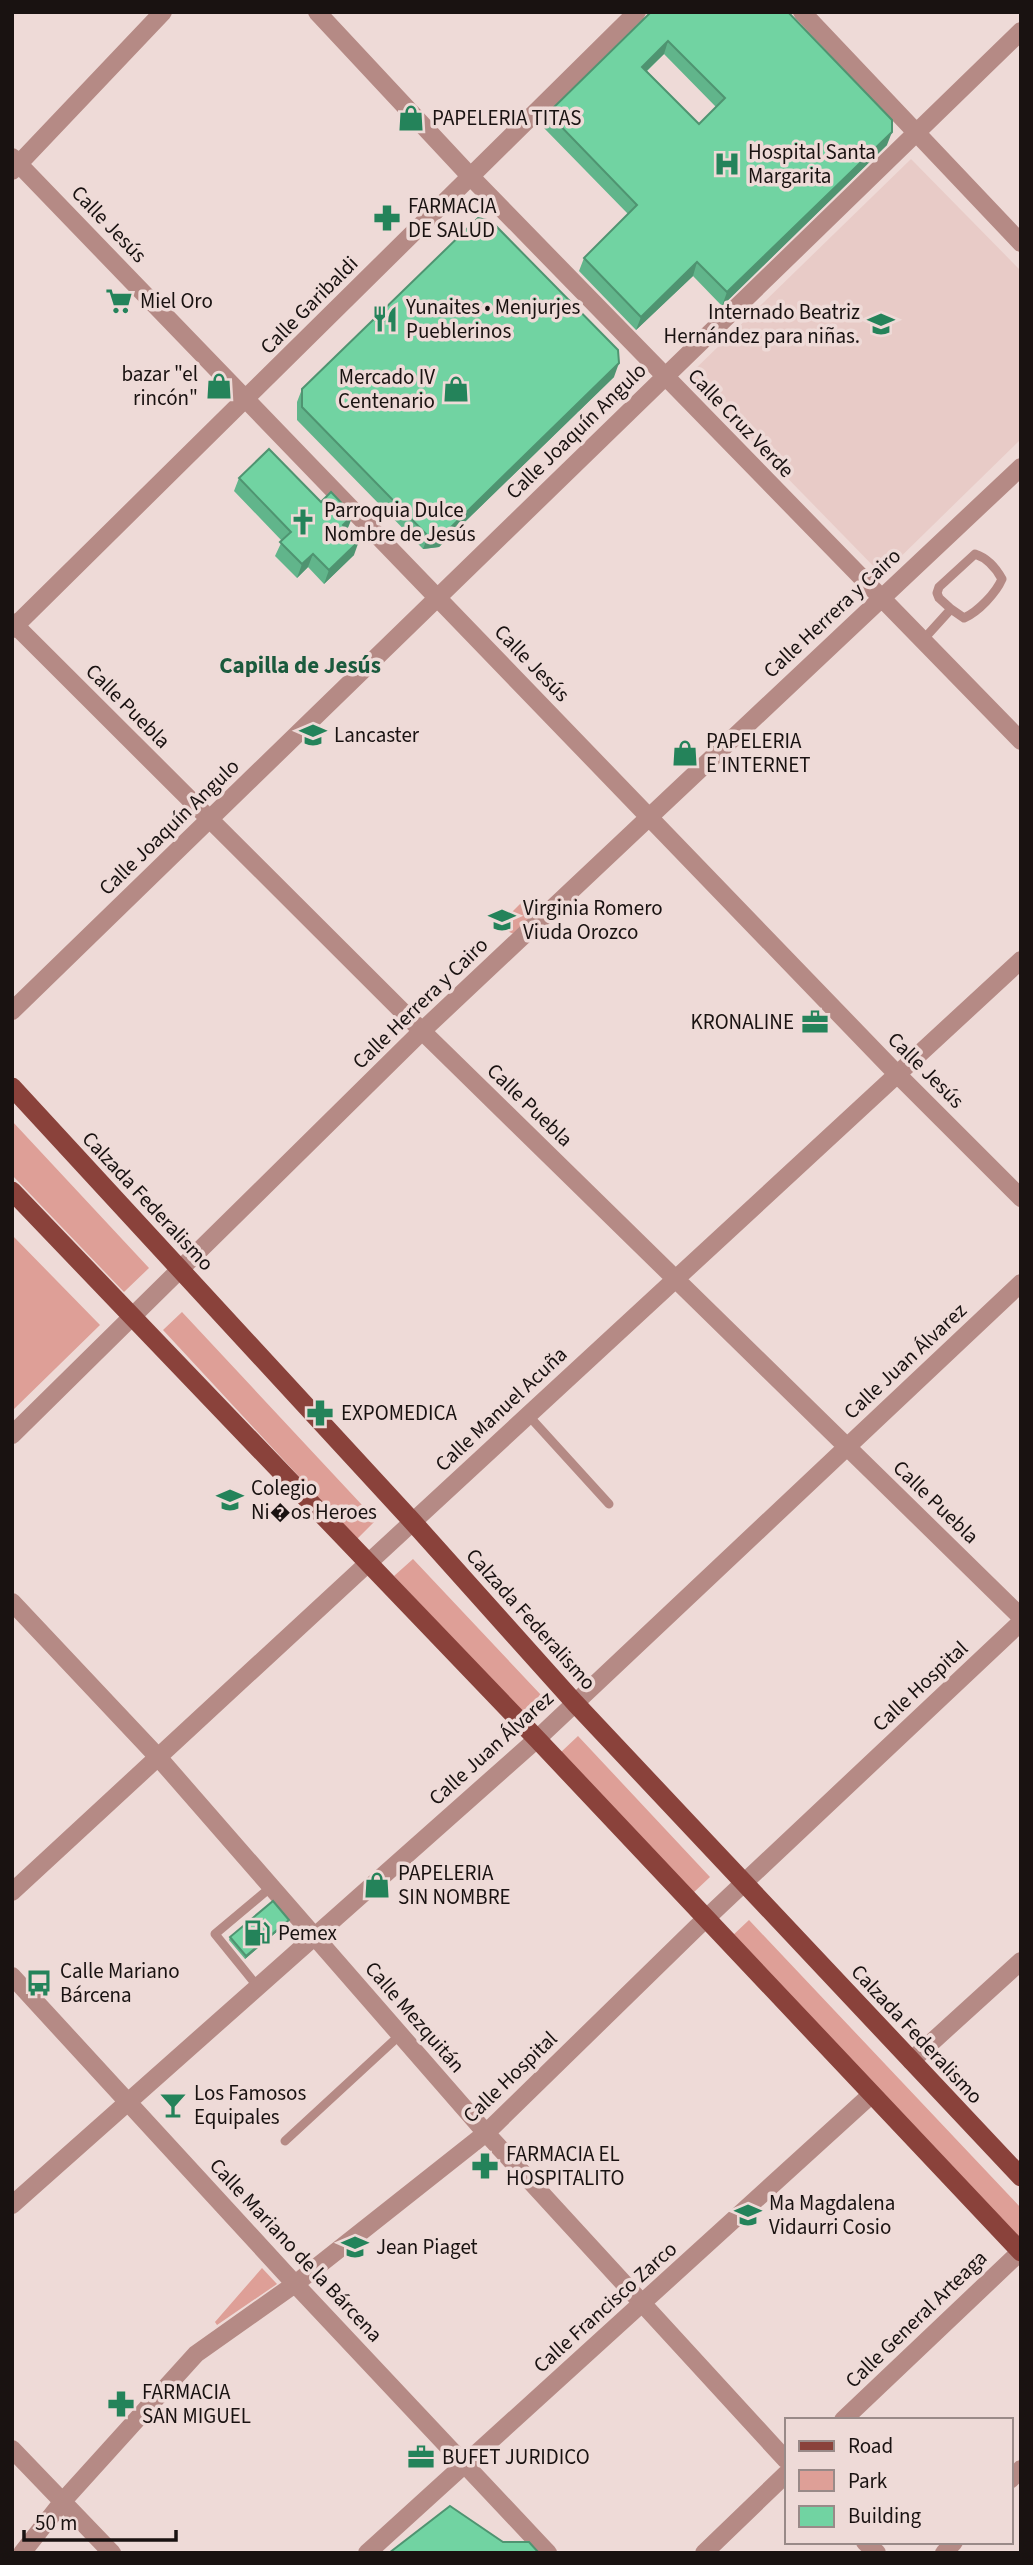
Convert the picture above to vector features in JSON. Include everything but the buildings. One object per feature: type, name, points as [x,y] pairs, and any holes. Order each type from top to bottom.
[{"type":"main road","name":"Calzada Federalismo","points":[[12,1087],[412,1521],[575,1703],[1021,2177]]},
{"type":"main road","points":[[12,1191],[537,1738],[1021,2252]]},
{"type":"street","points":[[14,164],[163,12]]},
{"type":"street","name":"Calle Cruz Verde","points":[[317,12],[471,177],[1021,741]]},
{"type":"street","name":"Calle Garibaldi","points":[[14,625],[637,12]]},
{"type":"street","points":[[802,12],[1021,243]]},
{"type":"street","name":"Calle Joaquín Angulo","points":[[12,1011],[1021,31]]},
{"type":"street","name":"Calle Jesús","points":[[14,164],[246,398],[897,1074],[1021,1198]]},
{"type":"street","name":"Calle Herrera y Cairo","points":[[12,1435],[422,1031],[1021,467]]},
{"type":"street","name":"Calle Puebla","points":[[14,625],[1021,1620]]},
{"type":"street","name":"Calle Manuel Acuña","points":[[12,1892],[1021,960]]},
{"type":"street","name":"Calle Juan Álvarez","points":[[12,2205],[537,1738],[1021,1283]]},
{"type":"street","name":"Calle Mezquitán","points":[[12,1602],[158,1757],[486,2133],[785,2459]]},
{"type":"street","name":"Calle Hospital","points":[[22,2553],[63,2501],[196,2354],[295,2284],[486,2133],[1021,1620]]},
{"type":"street","points":[[911,2061],[1021,1961]]},
{"type":"street","name":"Calle Mariano de la Bárcena","points":[[12,1976],[295,2284],[548,2553]]},
{"type":"street","name":"Calle Francisco Zarco","points":[[367,2553],[873,2095]]},
{"type":"street","name":"Calle General Arteaga","points":[[845,2418],[1021,2252]]},
{"type":"street","points":[[12,2449],[112,2553]]},
{"type":"street","points":[[704,2553],[785,2475]]},
{"type":"lane","points":[[975,554],[982,556],[997,570],[1002,579],[998,587],[971,615],[964,618],[951,609],[939,598],[939,587],[969,557],[975,554]]},
{"type":"lane","points":[[922,640],[951,609]]},
{"type":"lane","points":[[528,1415],[609,1504]]},
{"type":"lane","points":[[258,1987],[215,1934],[271,1887]]},
{"type":"lane","points":[[285,2141],[400,2035]]},
{"type":"shaded area","name":"Internado Beatriz Hernández para niñas.","points":[[911,159],[1021,271],[1021,439],[882,575],[688,376]]},
{"type":"green space","points":[[524,900],[531,906],[535,902],[537,911],[514,934],[504,930],[507,927],[502,922]]},
{"type":"green space","points":[[12,1121],[149,1268],[124,1292],[12,1175]]},
{"type":"green space","points":[[12,1235],[100,1325],[12,1411]]},
{"type":"green space","points":[[182,1312],[376,1520],[357,1539],[163,1330]]},
{"type":"green space","points":[[413,1559],[541,1695],[522,1712],[394,1576]]},
{"type":"green space","points":[[578,1736],[710,1877],[692,1894],[560,1753]]},
{"type":"green space","points":[[749,1920],[1021,2208],[1021,2243],[731,1937]]},
{"type":"green space","points":[[262,2268],[277,2284],[217,2325],[215,2322]]},
{"type":"place","name":"PAPELERIA TITAS","points":[[411,118]]},
{"type":"place","name":"Hospital Santa Margarita","points":[[727,164]]},
{"type":"place","name":"FARMACIA DE SALUD","points":[[387,218]]},
{"type":"place","name":"Miel Oro","points":[[119,301]]},
{"type":"place","name":"Yunaites • Menjurjes Pueblerinos","points":[[385,319]]},
{"type":"place","name":"Internado Beatriz Hernández para niñas.","points":[[881,324]]},
{"type":"place","name":"bazar \"el rincón\"","points":[[219,386]]},
{"type":"place","name":"Mercado IV Centenario","points":[[456,389]]},
{"type":"place","name":"Parroquia Dulce Nombre de Jesús","points":[[303,522]]},
{"type":"place","name":"Lancaster","points":[[313,735]]},
{"type":"place","name":"PAPELERIA E INTERNET","points":[[685,753]]},
{"type":"place","name":"Virginia Romero Viuda Orozco","points":[[502,920]]},
{"type":"place","name":"KRONALINE","points":[[815,1022]]},
{"type":"place","name":"EXPOMEDICA","points":[[320,1413]]},
{"type":"place","name":"Colegio Ni�os Heroes","points":[[230,1500]]},
{"type":"place","name":"PAPELERIA SIN NOMBRE","points":[[377,1885]]},
{"type":"place","name":"Pemex","points":[[257,1933]]},
{"type":"place","name":"Calle Mariano Bárcena","points":[[39,1983]]},
{"type":"place","name":"Los Famosos Equipales","points":[[173,2105]]},
{"type":"place","name":"FARMACIA EL HOSPITALITO","points":[[485,2166]]},
{"type":"place","name":"Ma Magdalena Vidaurri Cosio","points":[[748,2215]]},
{"type":"place","name":"Jean Piaget","points":[[355,2247]]},
{"type":"place","name":"FARMACIA SAN MIGUEL","points":[[121,2404]]},
{"type":"place","name":"BUFET JURIDICO","points":[[421,2457]]},
{"type":"district","name":"Capilla de Jesús","points":[[300,665]]}]
